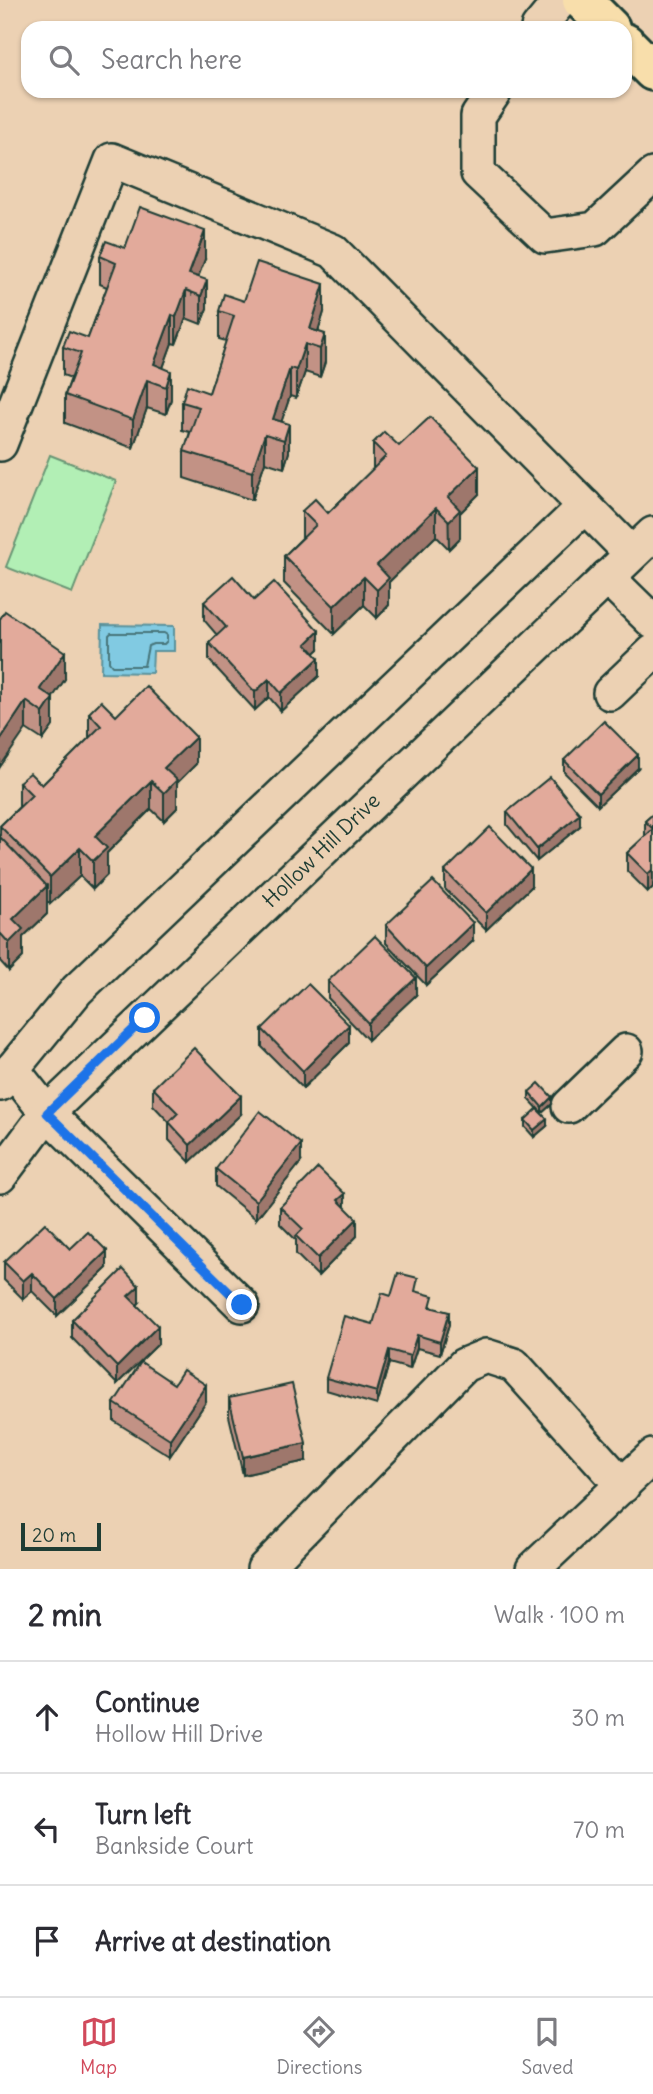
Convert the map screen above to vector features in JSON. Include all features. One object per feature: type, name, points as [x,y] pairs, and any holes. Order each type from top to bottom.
[{"type":"main road","points":[[582,0],[603,21]]},
{"type":"main road","points":[[632,50],[653,71]]},
{"type":"street","points":[[544,21],[561,0]]},
{"type":"street","points":[[490,98],[478,116],[478,173],[545,236],[595,229],[653,175]]},
{"type":"street","points":[[0,444],[112,160],[333,251],[584,506],[642,543]]},
{"type":"street","points":[[242,1305],[47,1113],[6,1077],[77,990],[584,506]]},
{"type":"street","name":"Hollow Hill Drive","points":[[0,1176],[47,1113],[642,543]]},
{"type":"street","points":[[607,577],[653,622]]},
{"type":"street","points":[[610,693],[653,652]]},
{"type":"street","points":[[569,1106],[626,1051]]},
{"type":"street","points":[[264,1569],[464,1365],[486,1356],[514,1365],[623,1486]]},
{"type":"street","points":[[533,1569],[653,1456]]},
{"type":"green space","points":[[50,455],[116,481],[72,593],[6,567]]},
{"type":"water","points":[[102,625],[174,626],[174,651],[153,651],[152,673],[101,672]]},
{"type":"building","points":[[140,207],[205,231],[189,274],[207,280],[201,296],[186,290],[176,317],[172,315],[154,364],[171,371],[166,387],[147,380],[133,420],[65,395],[81,353],[63,347],[69,331],[88,338],[116,263],[100,256],[106,241],[125,248]]},
{"type":"building","points":[[257,262],[324,284],[310,329],[325,334],[320,349],[305,344],[296,370],[290,368],[273,419],[289,424],[284,440],[265,434],[252,472],[184,451],[199,407],[182,402],[187,385],[209,393],[234,316],[219,311],[224,294],[244,301]]},
{"type":"building","points":[[430,417],[479,467],[448,497],[460,510],[449,521],[436,508],[377,565],[389,578],[377,590],[364,577],[334,606],[284,556],[316,525],[302,511],[315,499],[328,513],[386,456],[373,443],[384,432],[399,446]]},
{"type":"building","points":[[233,576],[254,600],[274,582],[319,631],[306,644],[319,658],[281,693],[269,679],[255,692],[209,643],[226,627],[204,602]]},
{"type":"building","points":[[5,611],[65,652],[40,689],[53,698],[43,713],[26,701],[0,740],[0,619]]},
{"type":"building","points":[[146,686],[196,737],[164,768],[177,780],[164,793],[151,781],[95,836],[107,848],[93,861],[80,848],[50,877],[0,826],[32,795],[19,782],[30,773],[42,785],[101,726],[89,713],[101,701],[116,716]]},
{"type":"building","points":[[604,721],[638,755],[598,794],[564,760]]},
{"type":"building","points":[[550,777],[580,814],[537,849],[507,812]]},
{"type":"building","points":[[653,814],[653,829],[645,821]]},
{"type":"building","points":[[490,827],[531,869],[486,913],[445,871]]},
{"type":"building","points":[[653,829],[653,869],[648,874],[627,853]]},
{"type":"building","points":[[0,837],[47,886],[13,919],[23,929],[9,943],[0,933]]},
{"type":"building","points":[[433,881],[473,923],[426,968],[386,925]]},
{"type":"building","points":[[375,936],[416,978],[368,1023],[328,981]]},
{"type":"building","points":[[308,984],[349,1025],[303,1071],[262,1029]]},
{"type":"building","points":[[194,1048],[241,1096],[190,1145],[169,1122],[178,1113],[153,1088]]},
{"type":"building","points":[[539,1083],[552,1097],[542,1107],[529,1092]]},
{"type":"building","points":[[537,1109],[547,1119],[534,1130],[525,1120]]},
{"type":"building","points":[[260,1111],[301,1144],[256,1201],[216,1169]]},
{"type":"building","points":[[318,1168],[345,1194],[338,1200],[357,1219],[318,1258],[296,1236],[303,1229],[280,1207]]},
{"type":"building","points":[[45,1223],[70,1249],[88,1232],[107,1251],[57,1299],[32,1273],[23,1281],[4,1262]]},
{"type":"building","points":[[123,1269],[139,1286],[128,1296],[158,1326],[117,1367],[72,1320]]},
{"type":"building","points":[[398,1273],[418,1278],[415,1291],[433,1296],[430,1307],[449,1312],[440,1342],[417,1335],[410,1356],[389,1350],[377,1392],[326,1378],[344,1316],[373,1324],[382,1293],[391,1296]]},
{"type":"building","points":[[141,1362],[174,1384],[183,1370],[206,1385],[170,1439],[114,1403]]},
{"type":"building","points":[[292,1384],[306,1443],[243,1457],[229,1398]]},
{"type":"route","points":[[145,1018],[47,1113],[242,1305]]}]
